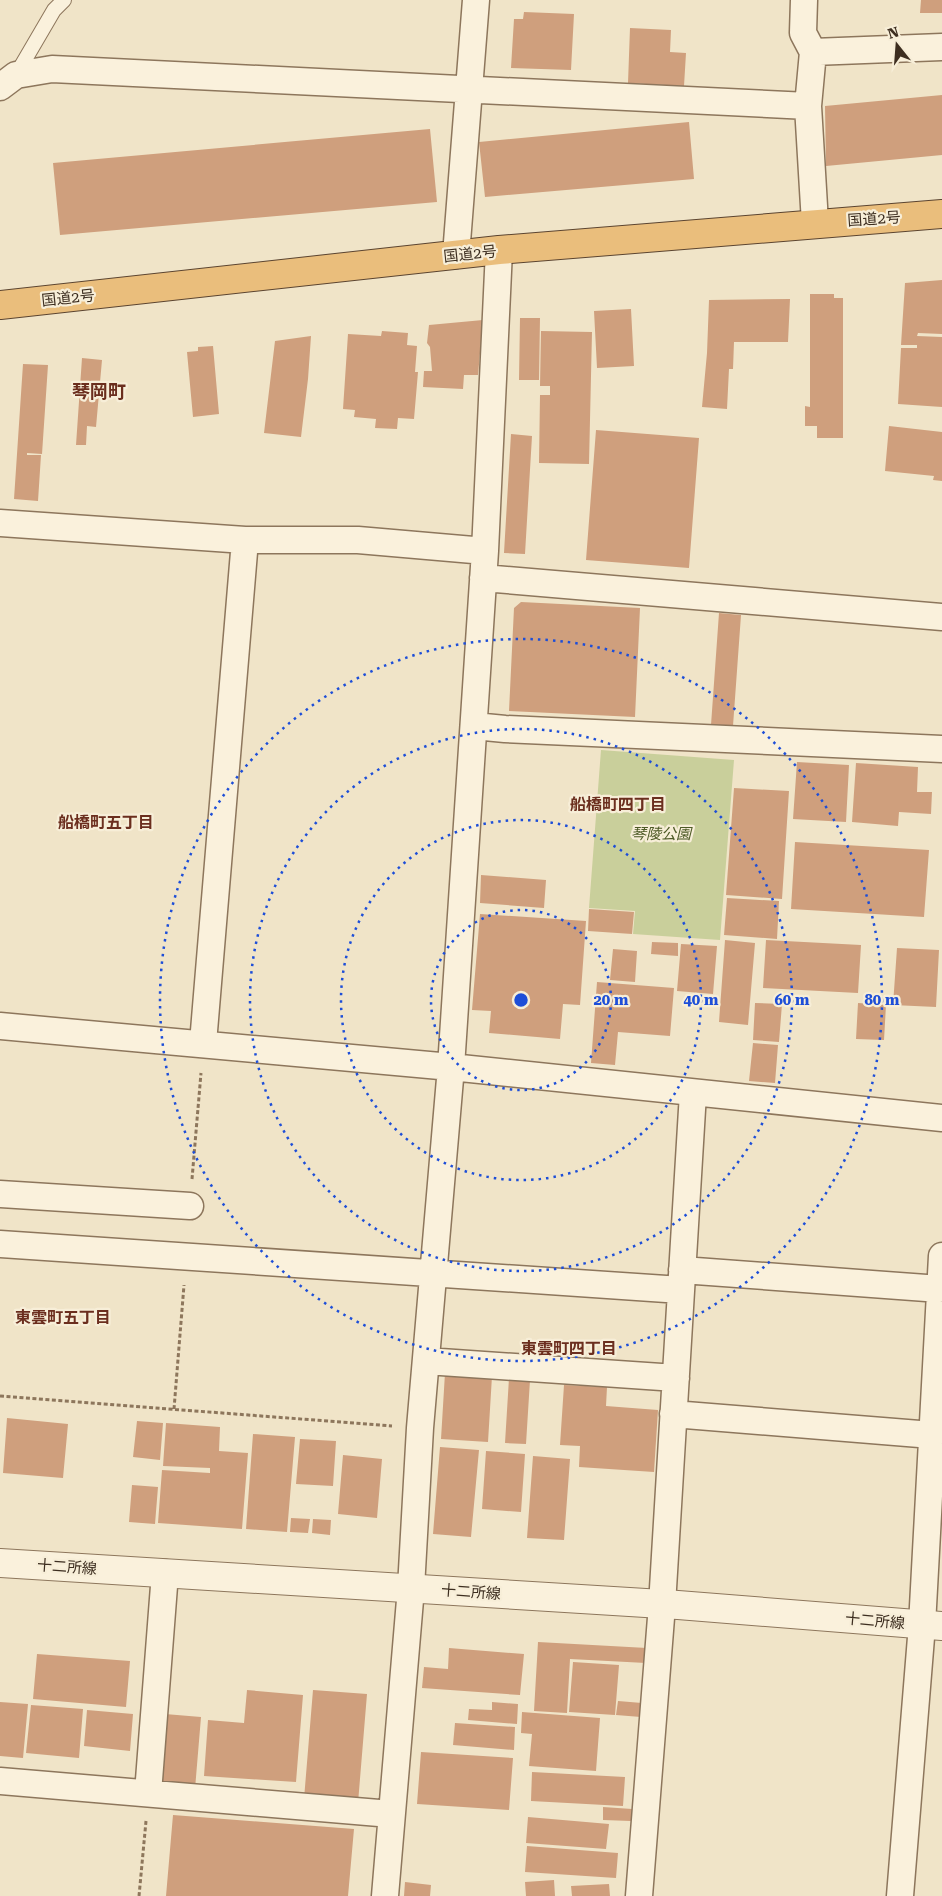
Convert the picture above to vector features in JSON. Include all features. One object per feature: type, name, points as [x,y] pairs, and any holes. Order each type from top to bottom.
[{"type":"highway","name":"国道2号","points":[[0,305],[499,250],[942,214]]},
{"type":"street","points":[[456,255],[476,0]]},
{"type":"street","points":[[804,0],[803,33],[813,52],[808,106],[815,223]]},
{"type":"street","points":[[813,52],[942,47]]},
{"type":"street","points":[[8,81],[52,69],[808,106]]},
{"type":"street","points":[[385,1896],[411,1588],[420,1428],[451,1067],[485,551],[499,250]]},
{"type":"street","points":[[0,523],[245,540],[358,540],[485,551]]},
{"type":"street","points":[[204,1043],[245,540]]},
{"type":"street","points":[[483,578],[942,617]]},
{"type":"street","points":[[474,726],[942,749]]},
{"type":"street","points":[[0,1026],[204,1043],[451,1067],[942,1118]]},
{"type":"street","points":[[640,1896],[662,1605],[693,1093]]},
{"type":"street","points":[[0,1194],[190,1206]]},
{"type":"street","points":[[0,1244],[434,1272],[940,1289]]},
{"type":"street","points":[[900,1896],[932,1625],[932,1435],[942,1256]]},
{"type":"street","points":[[426,1361],[676,1378]]},
{"type":"street","points":[[673,1414],[932,1435]]},
{"type":"street","name":"十二所線","points":[[0,1563],[662,1605],[688,1605],[932,1625]]},
{"type":"street","points":[[148,1793],[165,1573]]},
{"type":"street","points":[[0,1781],[391,1814]]},
{"type":"lane","points":[[8,81],[54,10],[64,0]]},
{"type":"path","points":[[0,1396],[420,1428]]},
{"type":"path","points":[[140,1896],[148,1793]]},
{"type":"green space","name":"琴陵公園","points":[[601,750],[734,760],[720,940],[633,934],[635,911],[589,908]]},
{"type":"building","points":[[921,0],[942,0],[942,13],[920,13]]},
{"type":"building","points":[[524,12],[574,14],[571,70],[511,68],[514,19],[523,19]]},
{"type":"building","points":[[630,28],[671,30],[670,52],[686,53],[684,86],[628,83]]},
{"type":"building","points":[[942,95],[942,155],[826,166],[825,106]]},
{"type":"building","points":[[689,122],[694,179],[485,197],[479,142]]},
{"type":"building","points":[[430,129],[437,202],[60,235],[53,163]]},
{"type":"building","points":[[942,280],[942,334],[918,333],[917,336],[942,337],[942,407],[898,404],[901,348],[917,348],[917,345],[901,345],[905,283]]},
{"type":"building","points":[[810,294],[834,294],[834,298],[843,298],[843,438],[817,438],[817,426],[805,426],[805,406],[810,407]]},
{"type":"building","points":[[790,299],[788,342],[734,342],[733,369],[729,369],[727,409],[702,407],[709,300]]},
{"type":"building","points":[[631,309],[634,366],[597,368],[594,311]]},
{"type":"building","points":[[520,318],[540,318],[539,380],[519,380]]},
{"type":"building","points":[[483,320],[478,375],[464,375],[463,389],[423,387],[424,371],[432,371],[430,347],[427,343],[429,325]]},
{"type":"building","points":[[382,331],[408,333],[407,345],[417,346],[415,372],[418,372],[414,419],[398,418],[397,429],[375,428],[376,419],[354,417],[355,410],[343,409],[348,334],[381,336]]},
{"type":"building","points":[[541,331],[592,332],[589,464],[539,463],[540,395],[550,395],[550,386],[540,386]]},
{"type":"building","points":[[311,336],[301,437],[264,433],[275,341]]},
{"type":"building","points":[[213,346],[219,414],[193,417],[187,352],[198,351],[198,347]]},
{"type":"building","points":[[82,358],[102,360],[96,427],[87,426],[86,445],[76,445]]},
{"type":"building","points":[[23,364],[48,365],[42,454],[27,453],[27,455],[41,455],[38,501],[14,499]]},
{"type":"building","points":[[889,426],[942,432],[942,481],[933,480],[934,476],[885,471]]},
{"type":"building","points":[[596,430],[699,438],[689,568],[586,560]]},
{"type":"building","points":[[511,434],[532,436],[525,554],[504,553]]},
{"type":"building","points":[[521,602],[640,608],[635,717],[509,711],[514,608]]},
{"type":"building","points":[[719,613],[741,615],[733,726],[711,725]]},
{"type":"building","points":[[797,762],[849,765],[846,822],[793,819]]},
{"type":"building","points":[[856,763],[918,767],[917,792],[932,792],[931,814],[899,812],[898,826],[852,822]]},
{"type":"building","points":[[734,788],[789,791],[782,899],[726,895]]},
{"type":"building","points":[[795,842],[929,850],[924,917],[791,909]]},
{"type":"building","points":[[481,875],[546,880],[544,908],[480,903]]},
{"type":"building","points":[[727,898],[779,901],[777,939],[724,935]]},
{"type":"building","points":[[589,909],[634,912],[632,934],[588,931]]},
{"type":"building","points":[[480,914],[586,921],[580,1005],[563,1004],[560,1039],[489,1033],[491,1011],[472,1010]]},
{"type":"building","points":[[725,940],[755,943],[748,1025],[719,1022]]},
{"type":"building","points":[[766,940],[861,945],[858,993],[763,988]]},
{"type":"building","points":[[652,942],[678,943],[678,956],[651,954]]},
{"type":"building","points":[[681,944],[717,946],[713,994],[677,991]]},
{"type":"building","points":[[897,948],[939,950],[936,1007],[893,1005]]},
{"type":"building","points":[[613,949],[637,951],[635,982],[610,980]]},
{"type":"building","points":[[597,982],[674,988],[670,1036],[618,1032],[615,1065],[591,1063]]},
{"type":"building","points":[[755,1003],[782,1004],[779,1042],[753,1040]]},
{"type":"building","points":[[858,1003],[886,1005],[884,1040],[856,1039]]},
{"type":"building","points":[[753,1043],[778,1045],[775,1083],[749,1081]]},
{"type":"building","points":[[445,1373],[492,1376],[488,1442],[441,1439]]},
{"type":"building","points":[[509,1378],[530,1380],[526,1444],[505,1443]]},
{"type":"building","points":[[564,1385],[607,1387],[606,1406],[658,1410],[654,1472],[579,1467],[580,1446],[560,1445]]},
{"type":"building","points":[[7,1418],[68,1424],[63,1478],[3,1473]]},
{"type":"building","points":[[137,1421],[163,1423],[160,1460],[133,1457]]},
{"type":"building","points":[[166,1423],[220,1427],[219,1451],[248,1453],[242,1529],[158,1523],[162,1470],[210,1473],[210,1468],[163,1466]]},
{"type":"building","points":[[253,1434],[295,1437],[287,1532],[246,1529]]},
{"type":"building","points":[[300,1439],[336,1441],[333,1486],[296,1484]]},
{"type":"building","points":[[440,1447],[479,1450],[471,1537],[433,1534]]},
{"type":"building","points":[[486,1451],[525,1454],[521,1512],[482,1509]]},
{"type":"building","points":[[343,1455],[382,1459],[377,1518],[338,1514]]},
{"type":"building","points":[[533,1456],[570,1459],[564,1540],[527,1538]]},
{"type":"building","points":[[132,1485],[158,1487],[155,1524],[129,1522]]},
{"type":"building","points":[[291,1518],[310,1519],[308,1533],[290,1532]]},
{"type":"building","points":[[313,1519],[331,1520],[330,1535],[312,1533]]},
{"type":"building","points":[[538,1642],[647,1648],[646,1663],[570,1659],[567,1713],[534,1711]]},
{"type":"building","points":[[449,1648],[524,1654],[520,1695],[422,1688],[424,1667],[448,1669]]},
{"type":"building","points":[[37,1654],[130,1661],[126,1707],[33,1699]]},
{"type":"building","points":[[573,1662],[619,1665],[615,1715],[569,1712]]},
{"type":"building","points":[[247,1690],[303,1695],[296,1782],[204,1776],[208,1720],[244,1723]]},
{"type":"building","points":[[313,1690],[367,1694],[358,1803],[304,1799]]},
{"type":"building","points":[[618,1701],[642,1703],[641,1717],[616,1715]]},
{"type":"building","points":[[0,1702],[28,1704],[23,1758],[0,1756]]},
{"type":"building","points":[[492,1702],[518,1704],[517,1724],[468,1720],[469,1709],[492,1710]]},
{"type":"building","points":[[31,1705],[83,1709],[79,1758],[26,1753]]},
{"type":"building","points":[[87,1710],[133,1714],[130,1751],[84,1746]]},
{"type":"building","points":[[522,1712],[600,1718],[596,1771],[529,1766],[532,1734],[521,1733]]},
{"type":"building","points":[[165,1714],[201,1717],[195,1789],[159,1786]]},
{"type":"building","points":[[455,1723],[515,1727],[514,1750],[453,1745]]},
{"type":"building","points":[[421,1752],[513,1758],[509,1810],[417,1804]]},
{"type":"building","points":[[532,1772],[625,1777],[623,1806],[531,1801]]},
{"type":"building","points":[[603,1807],[632,1809],[631,1821],[603,1820]]},
{"type":"building","points":[[173,1815],[354,1829],[348,1896],[166,1896]]},
{"type":"building","points":[[528,1817],[609,1824],[606,1849],[526,1843]]},
{"type":"building","points":[[527,1846],[618,1853],[616,1878],[525,1872]]},
{"type":"building","points":[[554,1880],[555,1896],[526,1896],[525,1882]]},
{"type":"building","points":[[405,1882],[431,1885],[430,1896],[404,1896]]},
{"type":"building","points":[[609,1884],[610,1896],[572,1896],[571,1886]]},
{"type":"district","name":"琴岡町","points":[[99,391]]},
{"type":"district","name":"船橋町四丁目","points":[[618,804]]},
{"type":"district","name":"船橋町五丁目","points":[[106,822]]},
{"type":"district","name":"東雲町五丁目","points":[[63,1317]]},
{"type":"district","name":"東雲町四丁目","points":[[569,1348]]}]
